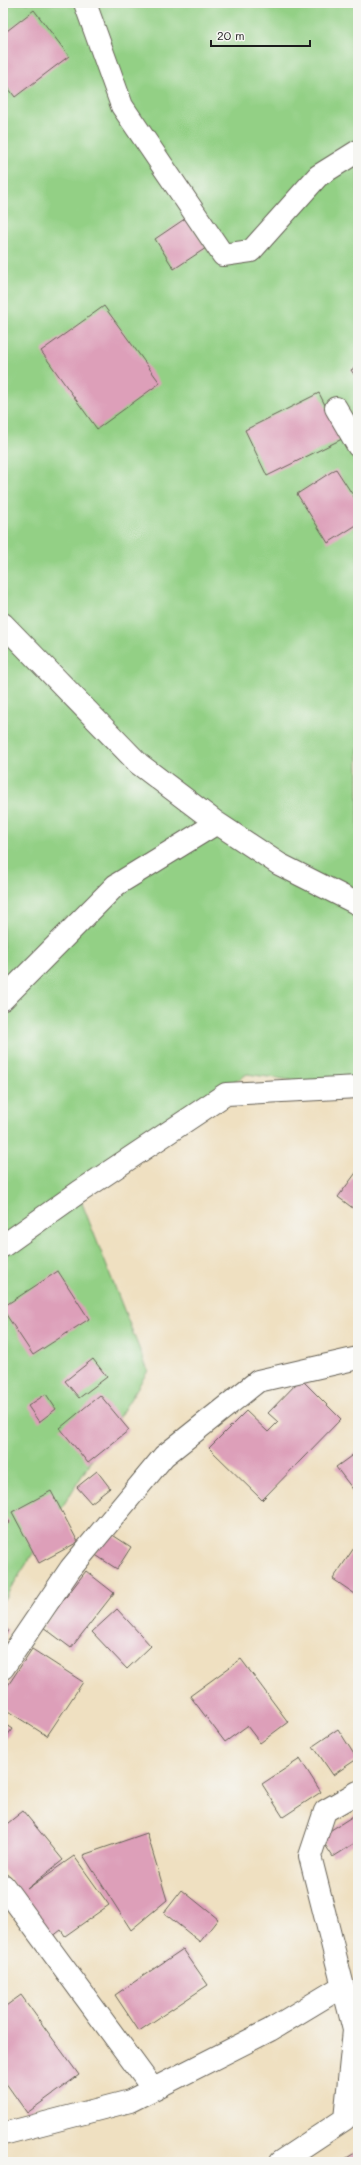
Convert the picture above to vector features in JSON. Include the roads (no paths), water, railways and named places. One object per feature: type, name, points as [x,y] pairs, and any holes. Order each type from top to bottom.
[{"type":"street","points":[[85,3],[122,106],[223,255],[251,251],[318,176],[358,151]]},
{"type":"street","points":[[336,408],[358,446]]},
{"type":"street","points":[[3,624],[139,764],[217,823],[279,864],[358,904]]},
{"type":"street","points":[[3,999],[116,885],[217,823]]},
{"type":"street","points":[[3,1246],[86,1187],[226,1094],[358,1087]]},
{"type":"street","points":[[3,1668],[71,1568],[164,1456],[258,1381],[358,1358]]},
{"type":"street","points":[[280,2162],[345,2118],[354,2030],[310,1856],[325,1811],[358,1792]]},
{"type":"street","points":[[3,1885],[153,2089]]},
{"type":"street","points":[[3,2134],[130,2101],[270,2030],[343,1986]]}]
